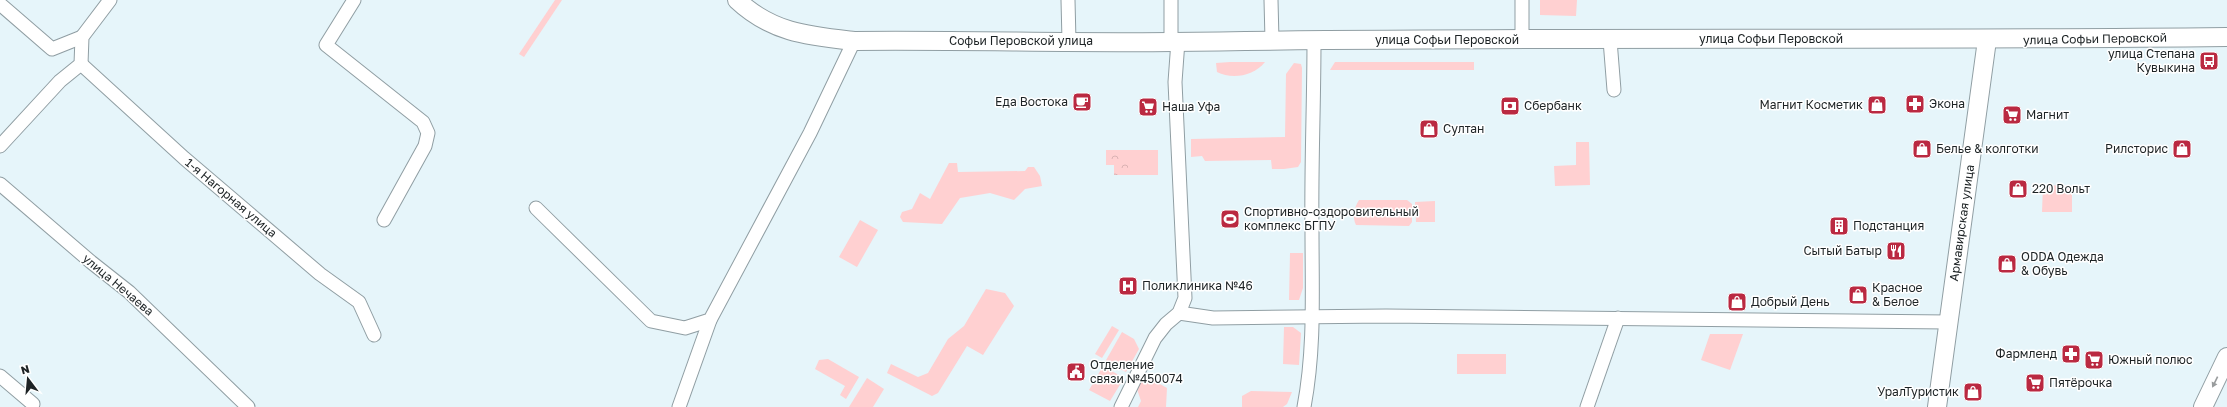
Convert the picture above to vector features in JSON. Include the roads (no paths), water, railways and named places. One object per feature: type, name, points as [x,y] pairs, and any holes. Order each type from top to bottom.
[{"type":"main road","name":"Софьи Перовской улица","points":[[737,0],[754,7],[777,27],[807,36],[854,41],[1314,41]]},
{"type":"main road","name":"улица Софьи Перовской","points":[[1314,41],[1773,38],[1987,40],[2227,37]]},
{"type":"main road","name":"Армавирская улица","points":[[1937,407],[1987,40]]},
{"type":"main road","points":[[2203,407],[2227,357]]},
{"type":"street","points":[[0,4],[52,49],[82,37],[110,0]]},
{"type":"street","points":[[354,0],[326,45],[422,122],[428,133],[425,146],[384,220]]},
{"type":"street","points":[[1068,0],[1069,41]]},
{"type":"street","points":[[1122,407],[1155,338],[1166,324],[1179,313],[1185,298],[1175,82],[1175,41],[1171,0]]},
{"type":"street","points":[[1271,0],[1272,40]]},
{"type":"street","points":[[1522,0],[1522,40]]},
{"type":"street","points":[[0,146],[60,81],[81,64],[82,37]]},
{"type":"street","points":[[1610,40],[1614,90]]},
{"type":"street","points":[[679,407],[710,320],[810,133],[854,41]]},
{"type":"street","points":[[1304,407],[1311,361],[1313,316],[1312,179],[1314,41]]},
{"type":"street","name":"1-я Нагорная улица","points":[[81,64],[184,158],[320,274],[359,302],[374,335]]},
{"type":"street","name":"улица Нечаева","points":[[0,184],[91,262],[129,292],[248,407]]},
{"type":"street","points":[[536,208],[651,321],[685,328],[710,320]]},
{"type":"street","points":[[1179,313],[1213,318],[1313,316],[1948,322]]},
{"type":"street","points":[[1587,407],[1618,318]]},
{"type":"street","points":[[0,376],[33,404]]},
{"type":"place","name":"улица Степана Кувыкина","points":[[2209,61]]},
{"type":"place","name":"Еда Востока","points":[[1082,102]]},
{"type":"place","name":"Экона","points":[[1915,104]]},
{"type":"place","name":"Магнит Косметик","points":[[1877,105]]},
{"type":"place","name":"Сбербанк","points":[[1510,106]]},
{"type":"place","name":"Наша Уфа","points":[[1148,107]]},
{"type":"place","name":"Магнит","points":[[2012,115]]},
{"type":"place","name":"Султан","points":[[1429,129]]},
{"type":"place","name":"Белье & колготки","points":[[1922,149]]},
{"type":"place","name":"Рилсторис","points":[[2182,149]]},
{"type":"place","name":"220 Вольт","points":[[2018,189]]},
{"type":"place","name":"Спортивно-оздоровительный комплекс БГПУ","points":[[1230,219]]},
{"type":"place","name":"Подстанция","points":[[1839,226]]},
{"type":"place","name":"Сытый Батыр","points":[[1896,251]]},
{"type":"place","name":"ODDA Одежда & Обувь","points":[[2007,264]]},
{"type":"place","name":"Поликлиника №46","points":[[1128,286]]},
{"type":"place","name":"Красное & Белое","points":[[1858,295]]},
{"type":"place","name":"Добрый День","points":[[1737,302]]},
{"type":"place","name":"Фармленд","points":[[2071,354]]},
{"type":"place","name":"Южный полюс","points":[[2094,360]]},
{"type":"place","name":"Отделение связи №450074","points":[[1076,372]]},
{"type":"place","name":"Пятёрочка","points":[[2035,383]]},
{"type":"place","name":"УралТуристик","points":[[1973,392]]}]
